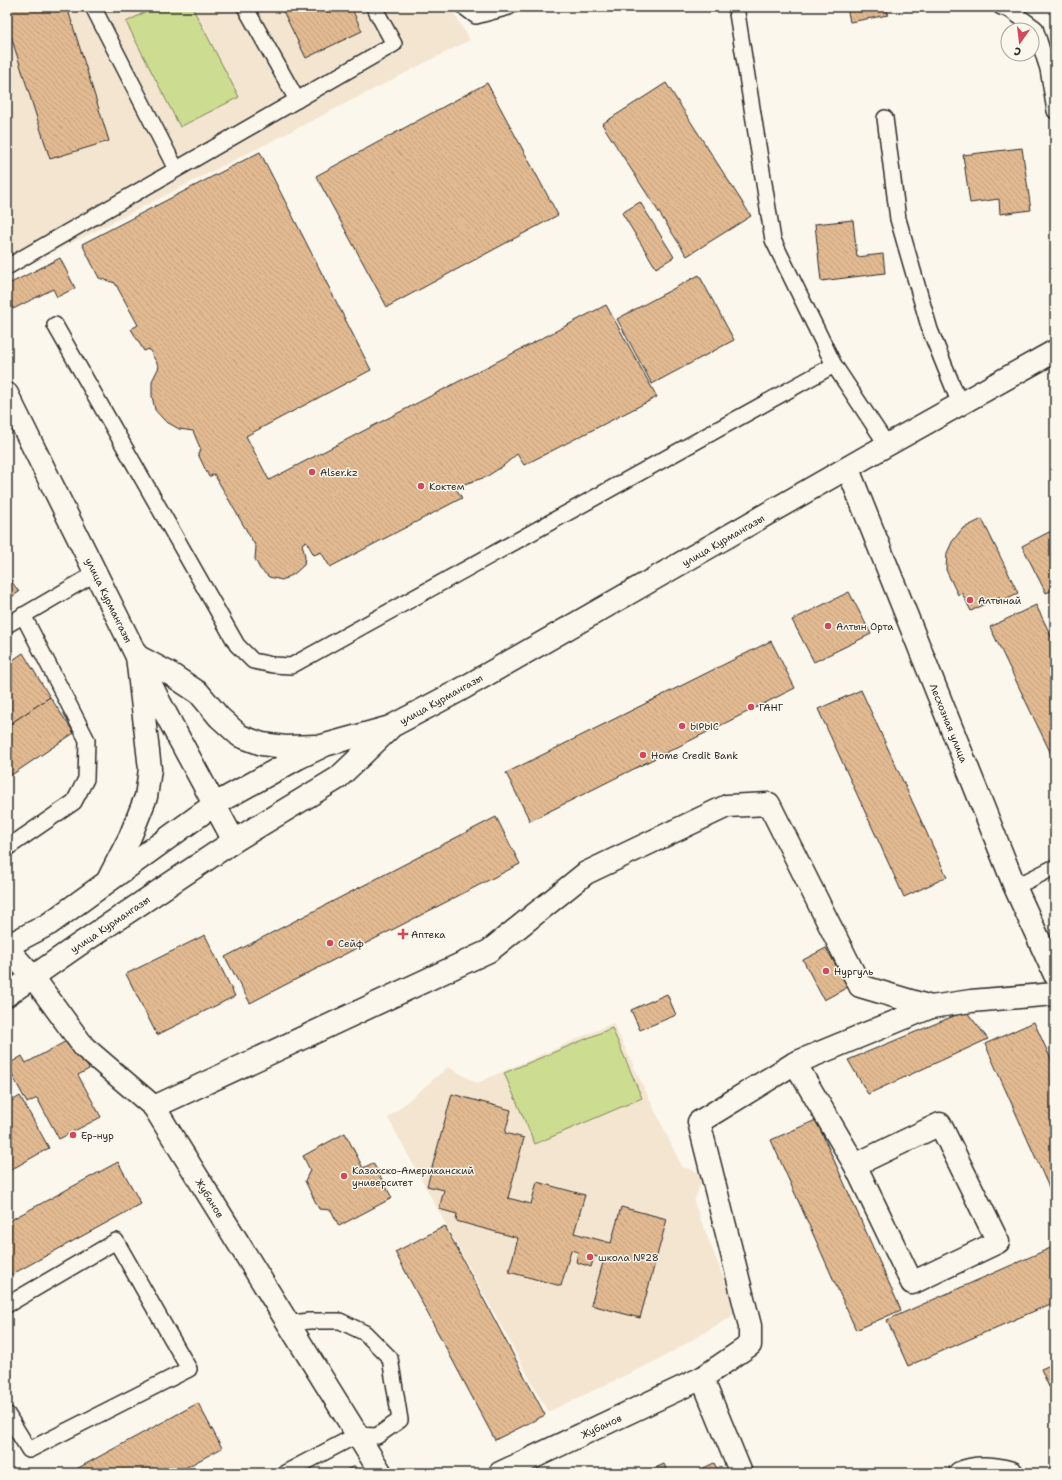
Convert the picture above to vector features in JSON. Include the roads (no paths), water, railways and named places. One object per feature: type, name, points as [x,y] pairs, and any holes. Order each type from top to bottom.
[{"type":"street","name":"улица Курмангазы","points":[[7,947],[49,924],[215,804],[298,758],[325,746],[390,727],[460,690],[887,445],[1055,351]]},
{"type":"street","name":"улица Курмангазы","points":[[7,394],[137,656],[234,841]]},
{"type":"street","name":"Лесхозная улица","points":[[848,468],[1015,887],[1055,975]]},
{"type":"street","points":[[137,656],[169,673],[199,693],[219,717],[240,736],[262,744],[285,747],[325,746]]},
{"type":"street","points":[[106,883],[130,838],[146,797],[150,769],[137,656]]},
{"type":"street","name":"улица Курмангазы","points":[[7,995],[234,841],[338,778],[390,727]]},
{"type":"street","points":[[154,1107],[489,951],[586,873],[727,806],[769,804],[860,986],[931,1007]]},
{"type":"street","name":"Жубанов","points":[[7,947],[33,977],[84,1047],[154,1107],[381,1473]]},
{"type":"street","points":[[855,1165],[940,1124],[998,1242],[912,1283],[855,1165],[794,1063],[931,1007],[971,1001],[1055,994]]},
{"type":"street","name":"Жубанов","points":[[500,1473],[702,1378],[750,1345],[750,1326],[699,1122],[794,1063]]},
{"type":"street","points":[[702,1378],[740,1473]]},
{"type":"street","points":[[960,1473],[966,1470],[998,1468],[1012,1473]]},
{"type":"lane","points":[[93,7],[176,169]]},
{"type":"lane","points":[[245,7],[297,100]]},
{"type":"lane","points":[[7,267],[394,44],[374,7]]},
{"type":"lane","points":[[464,7],[476,16],[509,7]]},
{"type":"lane","points":[[736,7],[773,240],[834,365],[887,445]]},
{"type":"lane","points":[[1001,7],[1010,10],[1035,28],[1048,69],[1055,111]]},
{"type":"lane","points":[[885,118],[898,219],[930,330],[960,404]]},
{"type":"lane","points":[[55,325],[237,645],[253,661],[273,665],[292,666],[834,365]]},
{"type":"lane","points":[[7,624],[96,573]]},
{"type":"lane","points":[[7,848],[74,802],[86,779],[87,740],[23,615]]},
{"type":"lane","points":[[1015,887],[1055,867]]},
{"type":"lane","points":[[7,1305],[116,1241],[189,1369],[29,1450],[7,1414]]},
{"type":"lane","points":[[285,1473],[357,1435],[377,1436],[400,1420],[390,1358],[365,1333],[340,1321],[308,1321],[288,1324]]},
{"type":"place","name":"Alser.kz","points":[[312,472]]},
{"type":"place","name":"Коктем","points":[[421,486]]},
{"type":"place","name":"Алтынай","points":[[970,600]]},
{"type":"place","name":"Алтын Орта","points":[[828,626]]},
{"type":"place","name":"ГАНГ","points":[[751,707]]},
{"type":"place","name":"ЫРЫС","points":[[682,726]]},
{"type":"place","name":"Home Credit Bank","points":[[643,755]]},
{"type":"place","name":"Аптека","points":[[403,934]]},
{"type":"place","name":"Сейф","points":[[330,943]]},
{"type":"place","name":"Нургуль","points":[[826,971]]},
{"type":"place","name":"Ер-нур","points":[[73,1135]]},
{"type":"place","name":"Казахско-Американский университет","points":[[344,1176]]},
{"type":"place","name":"школа №28","points":[[590,1257]]}]
